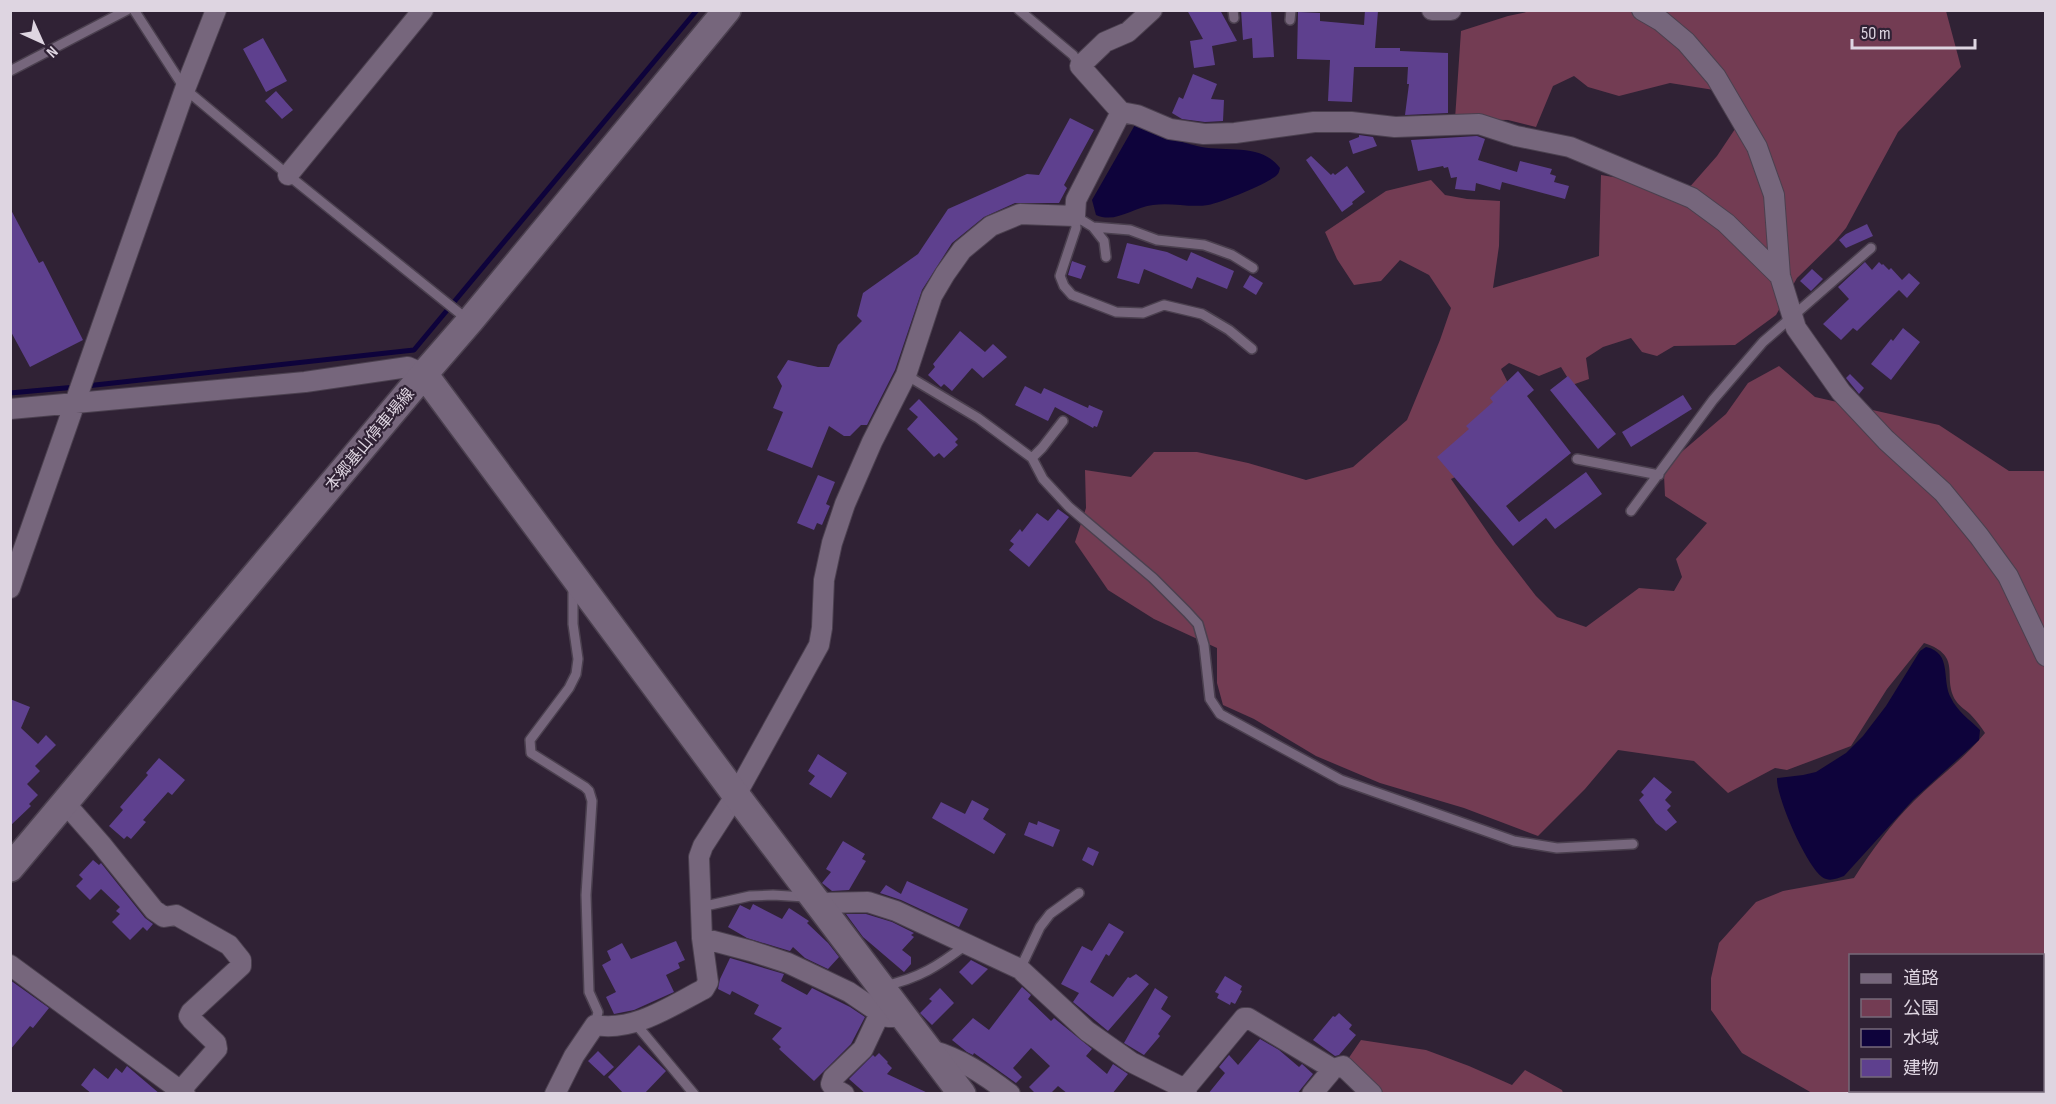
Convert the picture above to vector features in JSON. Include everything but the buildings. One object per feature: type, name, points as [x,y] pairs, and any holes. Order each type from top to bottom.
[{"type":"main road","name":"本郷基山停車場線","points":[[10,868],[470,321],[727,10]]},
{"type":"main road","points":[[424,374],[736,795],[817,900],[889,1006],[930,1050],[955,1090]]},
{"type":"street","points":[[10,588],[216,10]]},
{"type":"street","points":[[288,175],[423,10]]},
{"type":"street","points":[[1138,10],[1080,66],[1121,112],[1137,115],[1170,129],[1204,134],[1235,133],[1314,122],[1351,122],[1395,127],[1479,124],[1516,136],[1570,147],[1692,198],[1726,223],[1780,276]]},
{"type":"street","points":[[1105,42],[1128,32],[1152,10]]},
{"type":"street","points":[[1432,10],[1451,10]]},
{"type":"street","points":[[1642,10],[1661,21],[1686,42],[1716,77],[1758,147],[1774,195],[1780,276],[1796,328],[1841,392],[1886,440],[1943,492],[1979,536],[2008,576],[2046,656]]},
{"type":"street","points":[[555,1094],[574,1056],[596,1025],[612,1028],[635,1023],[704,989],[708,982],[702,938],[699,857],[703,846],[736,795],[819,645],[824,580],[832,543],[845,504],[872,442],[906,375],[932,296],[962,250],[991,226],[1020,214],[1076,216],[1076,200],[1121,112]]},
{"type":"street","points":[[10,409],[305,381],[408,367],[424,374]]},
{"type":"street","points":[[10,965],[182,1092],[218,1049],[216,1043],[189,1016],[241,966],[241,960],[229,945],[176,915],[164,917],[154,910],[65,803]]},
{"type":"street","points":[[817,900],[868,902],[896,911],[1020,969],[1087,1031],[1131,1062],[1186,1091],[1244,1018],[1248,1018],[1333,1069]]},
{"type":"street","points":[[702,938],[788,963],[849,992],[889,1006],[863,1049],[833,1078],[831,1084],[844,1094]]},
{"type":"street","points":[[930,1050],[948,1055],[965,1064],[1010,1094]]},
{"type":"street","points":[[1312,1094],[1333,1069],[1343,1066],[1372,1094]]},
{"type":"lane","points":[[10,71],[128,10]]},
{"type":"lane","points":[[134,10],[186,89],[288,175],[470,321]]},
{"type":"lane","points":[[1019,10],[1073,55],[1080,66]]},
{"type":"lane","points":[[1076,216],[1093,227],[1104,241],[1106,257]]},
{"type":"lane","points":[[1076,216],[1076,228],[1060,276],[1064,286],[1072,295],[1084,302],[1116,312],[1143,313],[1164,305],[1202,314],[1229,330],[1252,349]]},
{"type":"lane","points":[[1093,227],[1130,230],[1157,240],[1204,245],[1232,255],[1252,268]]},
{"type":"lane","points":[[1631,510],[1713,400],[1763,342],[1871,248]]},
{"type":"lane","points":[[906,375],[978,418],[1032,458],[1043,479],[1069,507],[1153,578],[1198,624],[1204,645],[1210,699],[1220,714],[1341,780],[1514,841],[1557,848],[1633,844]]},
{"type":"lane","points":[[1032,458],[1063,421]]},
{"type":"lane","points":[[1576,459],[1659,475]]},
{"type":"lane","points":[[575,577],[573,624],[578,659],[576,674],[569,688],[530,740],[531,753],[585,787],[592,801],[586,895],[589,993],[598,1012],[596,1025]]},
{"type":"lane","points":[[1020,969],[1040,927],[1050,914],[1079,893]]},
{"type":"lane","points":[[701,907],[750,896],[773,895],[817,900]]},
{"type":"lane","points":[[889,1006],[908,981],[937,967],[967,944]]},
{"type":"lane","points":[[635,1023],[694,1094]]},
{"type":"green space","points":[[1536,10],[1946,11],[1961,67],[1898,132],[1846,228],[1797,278],[1776,315],[1735,345],[1674,346],[1657,356],[1642,352],[1631,338],[1603,347],[1586,358],[1589,379],[1572,385],[1561,367],[1539,376],[1509,363],[1501,369],[1508,383],[1494,459],[1451,479],[1495,543],[1536,596],[1557,617],[1586,627],[1639,588],[1674,591],[1682,577],[1676,559],[1707,523],[1665,496],[1664,475],[1678,455],[1726,414],[1748,383],[1779,366],[1815,397],[1939,425],[2009,471],[2045,471],[2045,1093],[1812,1093],[1742,1053],[1711,1010],[1711,978],[1719,943],[1756,902],[1783,891],[1854,878],[1905,810],[1985,733],[1956,701],[1950,684],[1948,661],[1944,654],[1936,648],[1924,643],[1887,689],[1851,746],[1787,770],[1775,768],[1728,793],[1694,761],[1618,750],[1585,789],[1538,836],[1464,808],[1380,783],[1316,756],[1254,719],[1223,705],[1217,683],[1217,648],[1154,619],[1108,590],[1075,542],[1086,508],[1085,470],[1131,477],[1154,452],[1197,452],[1248,463],[1306,480],[1353,467],[1407,420],[1451,308],[1429,275],[1400,260],[1381,281],[1354,285],[1337,259],[1325,232],[1386,191],[1431,180],[1445,195],[1500,201],[1499,246],[1493,288],[1599,256],[1601,175],[1631,180],[1680,198],[1717,156],[1737,126],[1714,90],[1670,83],[1619,96],[1588,87],[1574,76],[1553,86],[1536,127],[1508,120],[1455,119],[1461,31]]},
{"type":"green space","points":[[1361,1040],[1426,1050],[1512,1085],[1525,1070],[1562,1090],[1563,1093],[1377,1093],[1346,1062]]},
{"type":"water","points":[[1136,123],[1197,146],[1253,151],[1272,160],[1280,168],[1276,176],[1270,180],[1208,205],[1160,204],[1146,206],[1111,218],[1096,215],[1092,200]]},
{"type":"water","points":[[1926,647],[1940,655],[1951,698],[1960,711],[1980,730],[1979,740],[1913,800],[1844,876],[1833,880],[1825,879],[1815,870],[1800,845],[1781,800],[1777,778],[1816,772],[1846,753],[1863,736],[1886,706],[1920,651]]},
{"type":"waterway","points":[[86,386],[414,350],[697,10]]},
{"type":"waterway","points":[[10,393],[76,387]]}]
